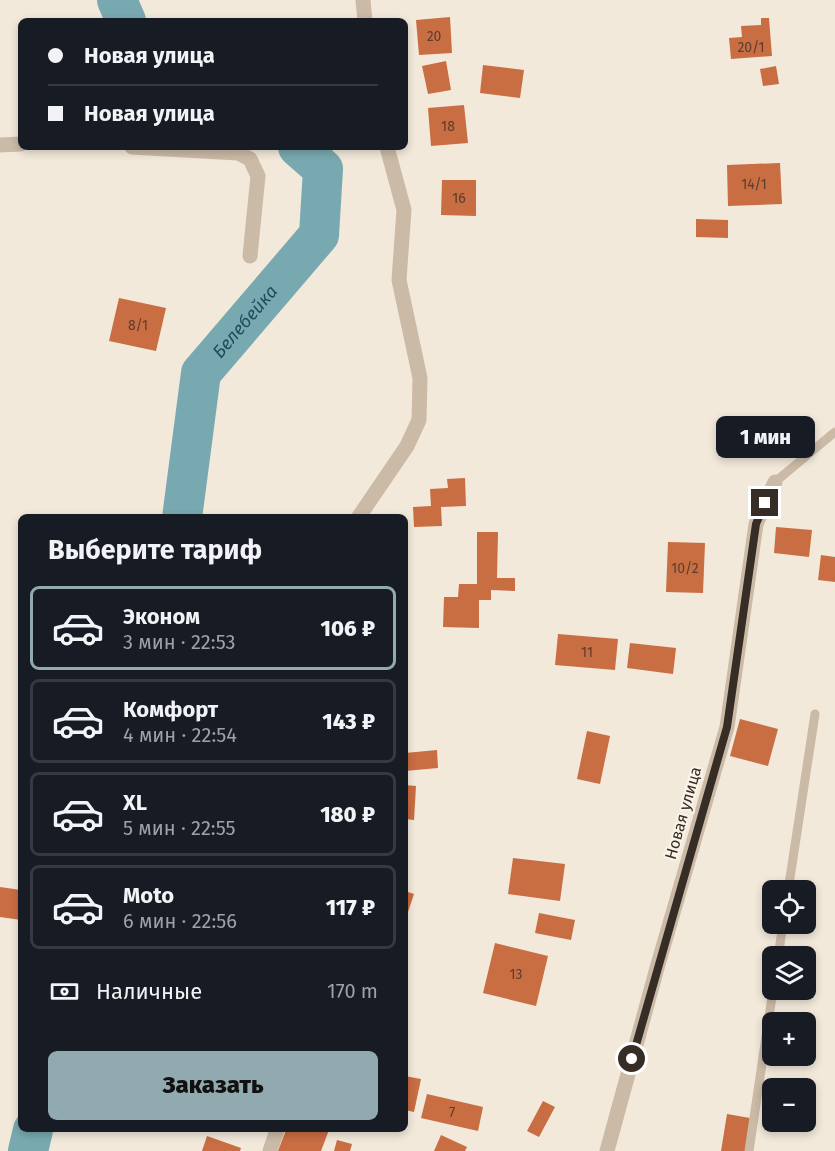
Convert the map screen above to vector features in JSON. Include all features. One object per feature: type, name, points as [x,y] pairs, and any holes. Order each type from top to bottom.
[{"type":"street","points":[[363,0],[365,18]]},
{"type":"street","points":[[0,145],[18,144]]},
{"type":"street","points":[[185,150],[238,153],[250,159],[258,176],[250,256]]},
{"type":"street","points":[[361,514],[407,446],[419,420],[420,378],[399,280],[404,210],[388,150]]},
{"type":"street","name":"Новая улица","points":[[607,1151],[727,727],[756,524],[775,482]]},
{"type":"street","points":[[270,1151],[276,1132]]},
{"type":"lane","points":[[775,482],[835,432]]},
{"type":"lane","points":[[790,880],[815,714]]},
{"type":"lane","points":[[749,1151],[772,1000]]},
{"type":"building","points":[[450,17],[452,53],[419,55],[416,20]]},
{"type":"building","points":[[761,18],[769,18],[772,56],[731,59],[729,38],[742,37],[741,26],[761,25]]},
{"type":"building","points":[[446,61],[451,90],[428,94],[422,66]]},
{"type":"building","points":[[483,65],[524,70],[520,98],[480,93]]},
{"type":"building","points":[[776,66],[779,84],[763,86],[760,69]]},
{"type":"building","points":[[464,105],[468,143],[431,146],[428,108]]},
{"type":"building","points":[[780,163],[782,204],[728,206],[727,165]]},
{"type":"building","points":[[442,180],[476,180],[476,216],[441,215]]},
{"type":"building","points":[[696,219],[728,220],[728,238],[696,237]]},
{"type":"building","points":[[119,298],[166,308],[156,351],[109,341]]},
{"type":"building","points":[[465,478],[466,506],[441,507],[442,526],[414,527],[413,507],[431,506],[430,489],[448,488],[447,479]]},
{"type":"building","points":[[776,527],[812,530],[809,557],[774,553]]},
{"type":"building","points":[[477,532],[498,532],[497,578],[515,578],[515,591],[491,590],[491,600],[479,600],[479,628],[443,627],[444,597],[458,597],[459,584],[477,584]]},
{"type":"building","points":[[668,542],[705,543],[703,593],[666,592]]},
{"type":"building","points":[[821,555],[835,557],[835,582],[818,580]]},
{"type":"building","points":[[558,634],[618,639],[615,670],[555,665]]},
{"type":"building","points":[[630,643],[676,648],[673,674],[627,668]]},
{"type":"building","points":[[740,719],[778,729],[768,766],[730,756]]},
{"type":"building","points":[[587,731],[610,736],[600,784],[577,779]]},
{"type":"building","points":[[437,750],[438,768],[408,771],[408,753]]},
{"type":"building","points":[[408,785],[416,786],[414,820],[408,819]]},
{"type":"building","points":[[513,858],[565,864],[560,901],[508,894]]},
{"type":"building","points":[[0,887],[18,890],[18,920],[0,917]]},
{"type":"building","points":[[408,892],[414,894],[408,912]]},
{"type":"building","points":[[539,913],[575,920],[571,940],[535,933]]},
{"type":"building","points":[[495,943],[548,956],[536,1006],[483,993]]},
{"type":"building","points":[[408,1077],[421,1079],[414,1112],[408,1111]]},
{"type":"building","points":[[427,1094],[483,1107],[478,1131],[421,1118]]},
{"type":"building","points":[[543,1101],[555,1107],[539,1137],[527,1131]]},
{"type":"building","points":[[727,1114],[750,1118],[745,1151],[721,1151]]},
{"type":"building","points":[[285,1132],[328,1132],[321,1151],[278,1151]]},
{"type":"building","points":[[441,1135],[467,1147],[465,1151],[434,1151]]},
{"type":"building","points":[[207,1136],[241,1148],[240,1151],[202,1151]]},
{"type":"building","points":[[337,1140],[352,1144],[350,1151],[334,1151]]},
{"type":"waterway","name":"Белебейка","points":[[117,0],[125,18]]},
{"type":"waterway","name":"Белебейка","points":[[183,514],[201,373],[319,235],[323,169],[301,150]]},
{"type":"waterway","name":"Белебейка","points":[[28,1151],[33,1132]]},
{"type":"route","points":[[632,1059],[727,727],[756,524],[765,503]]}]
